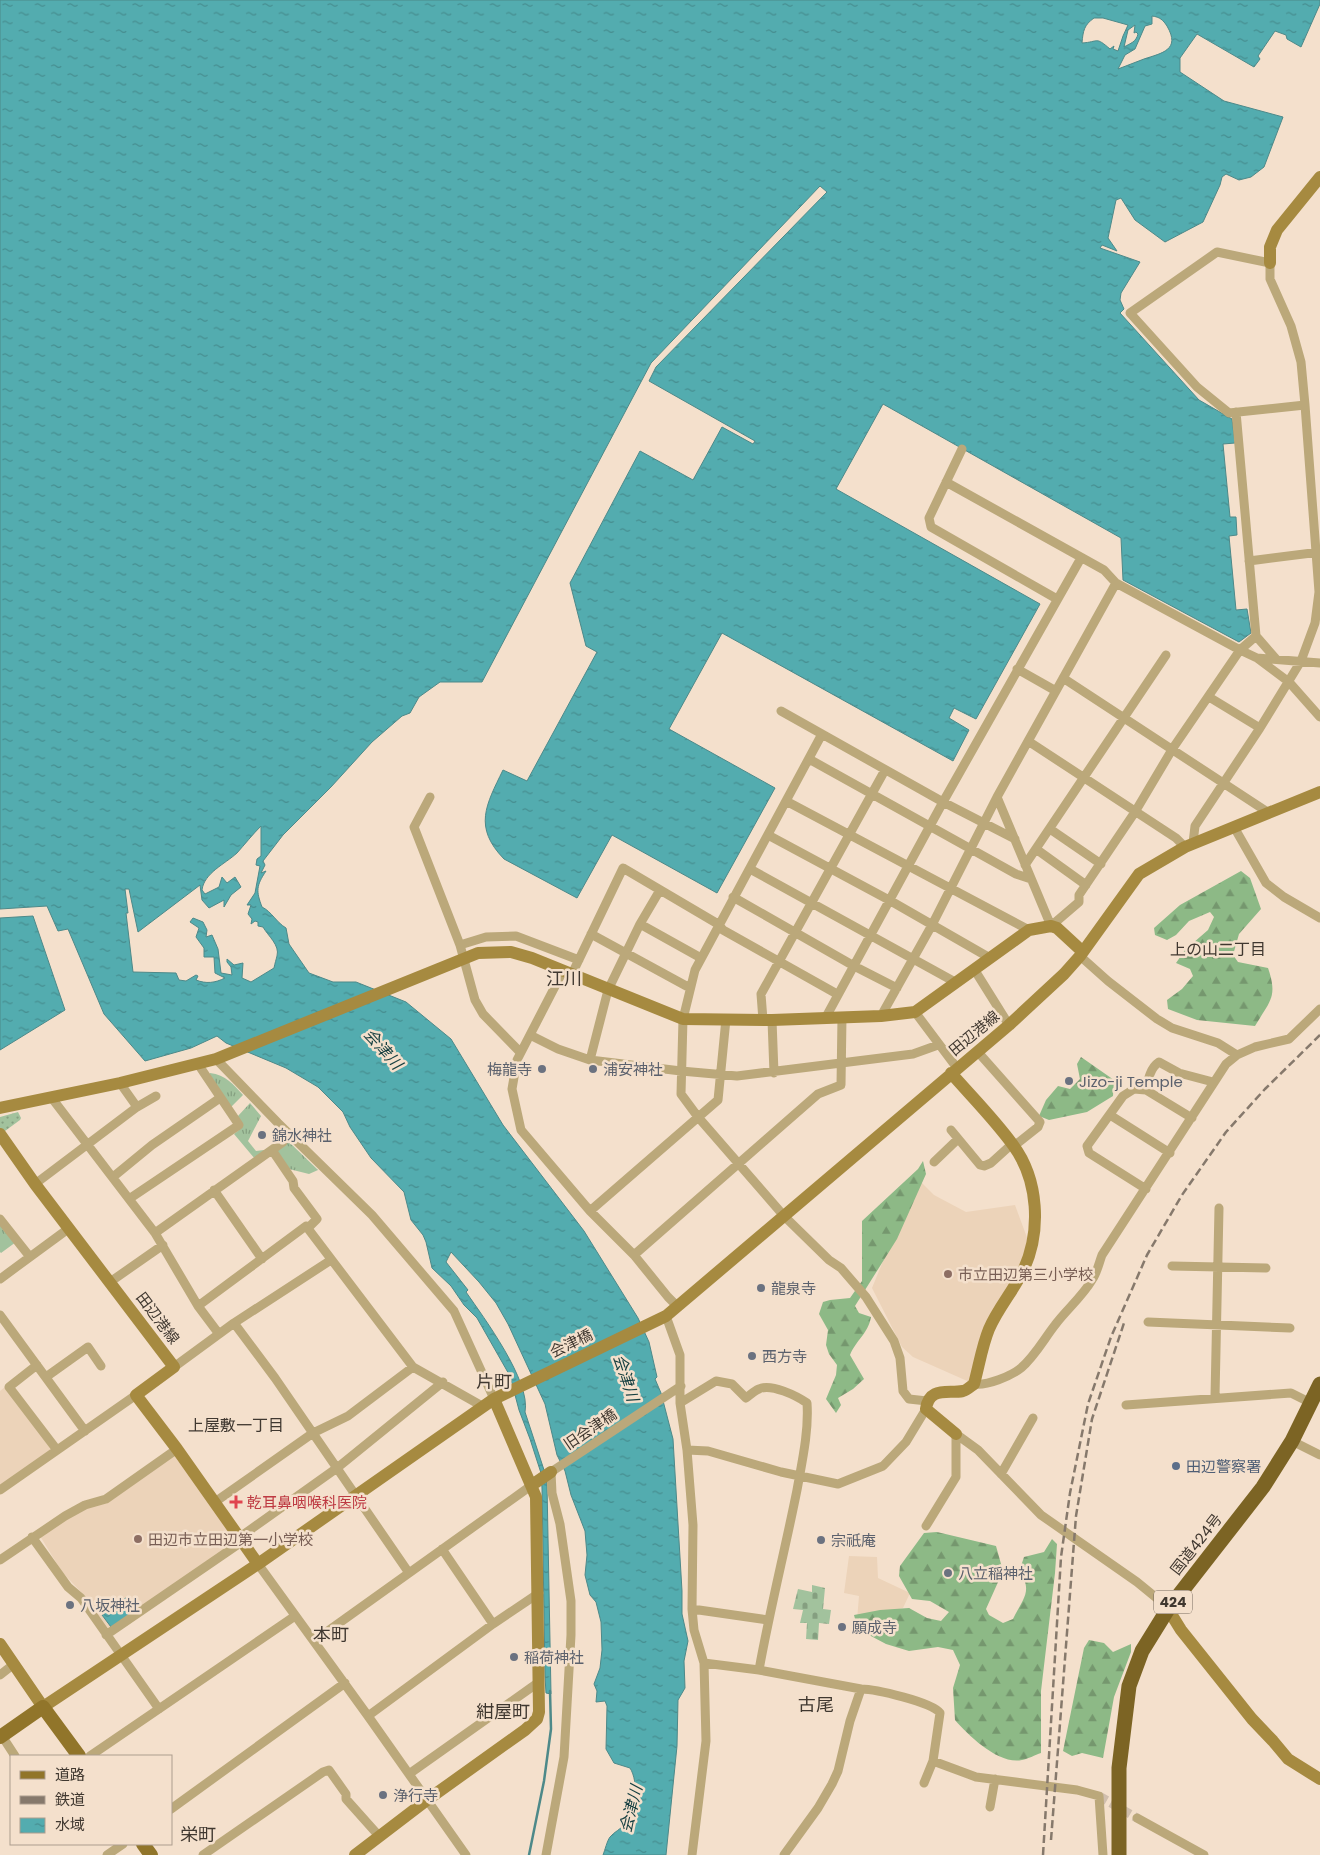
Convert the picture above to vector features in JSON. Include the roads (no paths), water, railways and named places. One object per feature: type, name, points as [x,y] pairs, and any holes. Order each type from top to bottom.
[{"type":"highway","name":"国道424号","points":[[1119,1855],[1119,1768],[1130,1686],[1142,1651],[1168,1609],[1263,1487],[1292,1441],[1320,1384]]},
{"type":"main road","points":[[1,1736],[44,1707],[78,1755]]},
{"type":"street","points":[[1028,741],[1135,812],[1189,845],[1195,826],[1260,728],[1301,661],[1316,623],[1319,592],[1318,553],[1300,362],[1291,326],[1270,278],[1270,248],[1278,230],[1320,178]]},
{"type":"street","points":[[1270,263],[1217,252],[1130,314],[1197,387],[1229,413],[1305,405]]},
{"type":"street","points":[[1236,412],[1256,636],[1276,659]]},
{"type":"street","points":[[962,450],[929,518],[931,528],[1057,599]]},
{"type":"street","points":[[1310,480],[1320,478]]},
{"type":"street","points":[[946,482],[1104,570],[1116,583],[1257,658],[1289,682],[1320,717]]},
{"type":"street","points":[[1249,561],[1318,553]]},
{"type":"street","points":[[826,1018],[837,994],[943,802],[1081,558]]},
{"type":"street","points":[[881,1016],[932,925],[997,797],[1116,583]]},
{"type":"street","points":[[1051,926],[1079,902],[1079,895],[1135,812],[1173,748],[1240,650],[1256,636]]},
{"type":"street","points":[[1026,865],[1166,655]]},
{"type":"street","points":[[1257,658],[1320,663]]},
{"type":"street","points":[[1017,669],[1056,691]]},
{"type":"street","points":[[1063,678],[1173,748],[1268,813]]},
{"type":"street","points":[[1209,698],[1260,728]]},
{"type":"street","points":[[781,711],[943,802],[1015,839]]},
{"type":"street","points":[[822,734],[750,869],[718,924],[695,970],[683,1019],[680,1094],[784,1216],[829,1260],[841,1268],[866,1297],[894,1341],[900,1358],[903,1391],[909,1399],[927,1405],[956,1434],[978,1450],[1041,1515],[1059,1530],[1137,1582],[1168,1609],[1181,1630],[1252,1719],[1288,1759],[1320,1779]]},
{"type":"street","points":[[809,759],[1016,874],[1031,879]]},
{"type":"street","points":[[774,1073],[768,1020],[761,994],[885,770]]},
{"type":"street","name":"田辺港線","points":[[654,1322],[678,1307],[1009,1025],[1064,974],[1081,954],[1139,874],[1189,845],[1320,792]]},
{"type":"street","points":[[430,797],[414,827],[460,945],[475,1000],[483,1014],[520,1052]]},
{"type":"street","points":[[997,797],[1051,926]]},
{"type":"street","points":[[786,801],[1029,930]]},
{"type":"street","points":[[1234,827],[1266,883],[1284,897],[1320,918]]},
{"type":"street","points":[[1050,829],[1101,864]]},
{"type":"street","points":[[768,835],[889,900],[990,958]]},
{"type":"street","points":[[1036,849],[1086,885]]},
{"type":"street","points":[[678,1307],[634,1255],[590,1210],[521,1130],[512,1089],[520,1052],[568,973],[579,960],[623,868],[718,924],[723,930],[837,994]]},
{"type":"street","points":[[750,869],[955,982]]},
{"type":"street","points":[[590,1060],[608,990],[640,924],[660,890]]},
{"type":"street","points":[[733,898],[897,988]]},
{"type":"street","points":[[640,924],[701,958]]},
{"type":"street","points":[[0,1108],[120,1083],[222,1057],[478,953],[511,952],[532,958],[683,1019],[768,1020],[881,1016],[915,1012],[1029,930],[1051,926],[1057,928],[1108,981],[1157,1019],[1172,1028],[1218,1043],[1236,1055]]},
{"type":"street","points":[[592,934],[690,988]]},
{"type":"street","points":[[460,945],[486,937],[516,936],[579,960]]},
{"type":"street","points":[[974,969],[1009,1025]]},
{"type":"street","points":[[974,1384],[982,1385],[995,1381],[1020,1369],[1092,1280],[1102,1255],[1226,1064],[1236,1055],[1255,1047],[1289,1039],[1320,1009]]},
{"type":"street","points":[[688,1450],[708,1451],[781,1472],[838,1484],[883,1466],[906,1442],[927,1405],[930,1396],[945,1391],[964,1391],[974,1384],[990,1329],[1023,1272],[1034,1238],[1035,1207],[1025,1168],[1013,1145],[954,1071],[915,1012]]},
{"type":"street","points":[[634,1255],[818,1094],[841,1085],[842,1017]]},
{"type":"street","points":[[590,1210],[718,1100],[726,1019]]},
{"type":"street","points":[[530,1035],[558,1049],[590,1060],[737,1076],[774,1073],[913,1054],[938,1045]]},
{"type":"street","points":[[951,1130],[980,1164],[984,1166],[991,1163],[1038,1127],[1040,1122],[977,1051]]},
{"type":"street","points":[[222,1057],[289,1134],[372,1215],[454,1311],[498,1397],[536,1497],[539,1682],[539,1712],[537,1719],[426,1800],[355,1855]]},
{"type":"street","points":[[1146,1090],[1154,1065],[1159,1062],[1179,1072],[1213,1082]]},
{"type":"street","points":[[130,1199],[239,1125],[198,1064]]},
{"type":"street","points":[[120,1083],[137,1107]]},
{"type":"street","points":[[1146,1189],[1089,1153],[1087,1146],[1123,1096],[1134,1089],[1146,1090],[1192,1118]]},
{"type":"street","points":[[35,1184],[137,1107],[156,1096]]},
{"type":"street","points":[[51,1097],[155,1233],[198,1306],[219,1334]]},
{"type":"street","points":[[113,1177],[152,1145],[220,1098]]},
{"type":"street","points":[[1110,1115],[1170,1153]]},
{"type":"street","points":[[155,1233],[283,1142],[289,1134]]},
{"type":"street","name":"田辺港線","points":[[1,1137],[68,1229],[174,1367],[136,1395]]},
{"type":"street","points":[[934,1162],[958,1139]]},
{"type":"street","points":[[198,1306],[306,1226],[308,1228],[317,1219],[294,1188],[293,1181],[272,1150]]},
{"type":"street","points":[[214,1190],[262,1259]]},
{"type":"street","points":[[1214,1397],[1219,1208]]},
{"type":"street","points":[[0,1219],[30,1257]]},
{"type":"street","points":[[308,1228],[413,1367],[443,1382],[482,1406]]},
{"type":"street","points":[[0,1278],[68,1229]]},
{"type":"street","points":[[110,1282],[163,1245]]},
{"type":"street","points":[[174,1367],[234,1323],[331,1260]]},
{"type":"street","points":[[1172,1266],[1266,1268]]},
{"type":"street","points":[[0,1315],[85,1430]]},
{"type":"street","points":[[666,1316],[680,1354],[680,1403],[688,1450],[693,1525],[692,1609],[694,1630],[704,1663],[706,1741],[692,1855]]},
{"type":"street","name":"会津橋","points":[[498,1397],[654,1322]]},
{"type":"street","points":[[1148,1322],[1290,1328]]},
{"type":"street","points":[[234,1323],[313,1433],[409,1573]]},
{"type":"street","points":[[46,1377],[88,1347],[101,1366]]},
{"type":"street","points":[[37,1366],[9,1387],[57,1450]]},
{"type":"street","points":[[215,1502],[313,1433],[348,1416],[413,1367]]},
{"type":"street","points":[[680,1403],[716,1381],[732,1384],[746,1398],[759,1389],[767,1387],[796,1396],[808,1403],[808,1416],[799,1476],[759,1670]]},
{"type":"street","points":[[106,1636],[337,1468],[443,1382]]},
{"type":"street","name":"旧会津橋","points":[[551,1472],[680,1386]]},
{"type":"street","points":[[1126,1405],[1214,1397],[1291,1393],[1311,1403]]},
{"type":"street","points":[[0,1490],[136,1395],[345,1683],[466,1855]]},
{"type":"street","points":[[0,1644],[44,1707],[258,1564],[482,1406],[498,1397]]},
{"type":"street","points":[[1001,1474],[1033,1418]]},
{"type":"street","points":[[926,1526],[956,1477],[956,1434]]},
{"type":"street","points":[[1292,1441],[1320,1455]]},
{"type":"street","points":[[0,1560],[65,1516],[85,1505],[106,1499],[177,1449]]},
{"type":"street","points":[[314,1641],[551,1472]]},
{"type":"street","points":[[546,1855],[564,1757],[571,1626],[571,1601],[560,1524],[552,1493],[551,1472]]},
{"type":"street","points":[[32,1537],[68,1587],[81,1598],[159,1709]]},
{"type":"street","points":[[442,1549],[493,1624]]},
{"type":"street","points":[[368,1716],[538,1593]]},
{"type":"street","points":[[692,1609],[768,1620]]},
{"type":"street","points":[[91,1755],[295,1616]]},
{"type":"street","points":[[704,1663],[759,1670],[860,1689],[872,1689],[936,1708],[940,1713],[933,1761],[924,1783]]},
{"type":"street","points":[[0,1674],[14,1664]]},
{"type":"street","points":[[409,1774],[539,1682]]},
{"type":"street","points":[[172,1808],[345,1683]]},
{"type":"street","points":[[784,1855],[818,1808],[838,1771],[860,1689]]},
{"type":"street","points":[[1,1736],[14,1755]]},
{"type":"street","points":[[933,1761],[976,1777],[1077,1790],[1099,1796],[1103,1855]]},
{"type":"street","points":[[203,1855],[315,1777],[329,1770],[346,1794],[346,1799],[379,1836]]},
{"type":"street","points":[[990,1807],[995,1779]]},
{"type":"street","points":[[1137,1818],[1204,1855]]},
{"type":"street","points":[[107,1855],[122,1845]]},
{"type":"water","name":"会津川","points":[[0,0],[1320,0],[1301,47],[1287,39],[1286,35],[1275,31],[1258,56],[1260,59],[1254,67],[1197,34],[1180,58],[1180,72],[1224,101],[1283,117],[1264,167],[1251,177],[1239,180],[1226,174],[1222,177],[1203,222],[1165,242],[1135,220],[1121,198],[1116,200],[1108,238],[1117,251],[1102,245],[1100,248],[1140,262],[1121,293],[1120,300],[1124,309],[1120,313],[1199,400],[1232,419],[1235,443],[1223,444],[1230,517],[1236,517],[1237,535],[1229,536],[1236,610],[1247,609],[1251,633],[1239,642],[1123,580],[1121,538],[883,404],[836,489],[1040,604],[976,719],[954,708],[949,718],[969,730],[953,761],[722,633],[669,729],[775,788],[717,893],[612,835],[577,898],[504,859],[488,837],[486,816],[488,805],[503,770],[527,781],[597,652],[586,646],[570,583],[640,451],[693,480],[722,427],[753,444],[755,441],[649,381],[656,367],[827,192],[820,186],[651,363],[482,682],[440,682],[419,697],[410,713],[402,716],[372,742],[283,835],[263,861],[265,865],[261,873],[266,871],[258,889],[262,907],[286,928],[289,944],[309,973],[333,982],[356,982],[406,1002],[451,1039],[503,1125],[584,1231],[638,1318],[649,1342],[657,1377],[655,1379],[661,1393],[673,1439],[682,1614],[688,1641],[684,1661],[685,1688],[678,1700],[677,1746],[666,1855],[603,1855],[610,1837],[629,1819],[634,1805],[635,1781],[630,1768],[614,1763],[606,1749],[607,1706],[605,1701],[596,1702],[597,1691],[594,1684],[600,1668],[602,1650],[601,1622],[596,1602],[590,1595],[585,1575],[587,1555],[585,1531],[571,1495],[565,1471],[557,1455],[545,1404],[508,1324],[496,1303],[451,1252],[446,1262],[468,1290],[466,1292],[484,1317],[514,1367],[525,1399],[525,1412],[545,1473],[547,1485],[551,1694],[546,1693],[545,1677],[541,1473],[519,1410],[510,1376],[477,1318],[464,1305],[451,1286],[432,1268],[426,1242],[411,1220],[404,1192],[371,1158],[350,1127],[343,1112],[318,1087],[286,1068],[226,1043],[217,1036],[191,1048],[145,1061],[104,1014],[68,929],[58,931],[47,906],[0,909]],"holes":[[[1152,16],[1164,22],[1171,34],[1171,45],[1163,52],[1118,69],[1125,55],[1135,49],[1145,26],[1152,24]],[[1094,18],[1103,18],[1128,25],[1118,51],[1113,49],[1114,46],[1110,49],[1099,41],[1082,43],[1088,23]],[[1135,25],[1134,33],[1138,34],[1135,41],[1124,47],[1128,30]],[[261,826],[261,856],[257,859],[256,865],[260,866],[255,893],[247,905],[251,905],[248,914],[252,919],[251,924],[255,921],[258,922],[258,926],[263,927],[277,948],[274,968],[251,982],[242,978],[243,963],[234,965],[227,959],[232,975],[221,973],[218,949],[212,935],[206,937],[207,930],[203,922],[193,918],[190,922],[199,928],[196,937],[204,948],[204,957],[214,957],[215,973],[225,978],[214,982],[207,982],[196,980],[198,976],[196,975],[186,981],[179,980],[176,973],[133,972],[125,889],[129,889],[138,932],[200,885],[202,900],[209,908],[224,900],[224,907],[231,895],[241,887],[235,877],[227,883],[222,877],[219,887],[205,894],[202,890],[211,874],[237,853]]]},
{"type":"water","points":[[33,916],[65,1010],[0,1050],[0,918]]},
{"type":"water","points":[[127,1597],[136,1610],[111,1627],[102,1615]]},
{"type":"waterway","points":[[529,1855],[544,1781],[551,1729],[550,1691]]},
{"type":"tunnel","points":[[1099,1796],[1137,1818]]},
{"type":"railway","points":[[1043,1855],[1061,1557],[1070,1493],[1088,1404],[1111,1337],[1147,1255],[1182,1195],[1226,1132],[1265,1089],[1320,1035]]},
{"type":"railway","points":[[1051,1840],[1076,1516],[1092,1419],[1125,1320]]},
{"type":"place","name":"梅龍寺","points":[[542,1069]]},
{"type":"place","name":"浦安神社","points":[[593,1069]]},
{"type":"place","name":"Jizo-ji Temple","points":[[1069,1081]]},
{"type":"place","name":"錦水神社","points":[[262,1135]]},
{"type":"place","name":"市立田辺第三小学校","points":[[948,1274]]},
{"type":"place","name":"龍泉寺","points":[[761,1288]]},
{"type":"place","name":"西方寺","points":[[752,1356]]},
{"type":"place","name":"田辺警察署","points":[[1176,1466]]},
{"type":"place","name":"乾耳鼻咽喉科医院","points":[[236,1502]]},
{"type":"place","name":"田辺市立田辺第一小学校","points":[[138,1539]]},
{"type":"place","name":"宗祇庵","points":[[821,1540]]},
{"type":"place","name":"八立稲神社","points":[[948,1573]]},
{"type":"place","name":"八坂神社","points":[[70,1605]]},
{"type":"place","name":"願成寺","points":[[842,1627]]},
{"type":"place","name":"稲荷神社","points":[[514,1657]]},
{"type":"place","name":"浄行寺","points":[[383,1795]]},
{"type":"district","name":"上の山二丁目","points":[[1218,949]]},
{"type":"district","name":"江川","points":[[564,978]]},
{"type":"district","name":"片町","points":[[494,1381]]},
{"type":"district","name":"上屋敷一丁目","points":[[236,1425]]},
{"type":"district","name":"本町","points":[[331,1634]]},
{"type":"district","name":"古尾","points":[[816,1704]]},
{"type":"district","name":"紺屋町","points":[[503,1711]]},
{"type":"district","name":"栄町","points":[[198,1834]]}]
